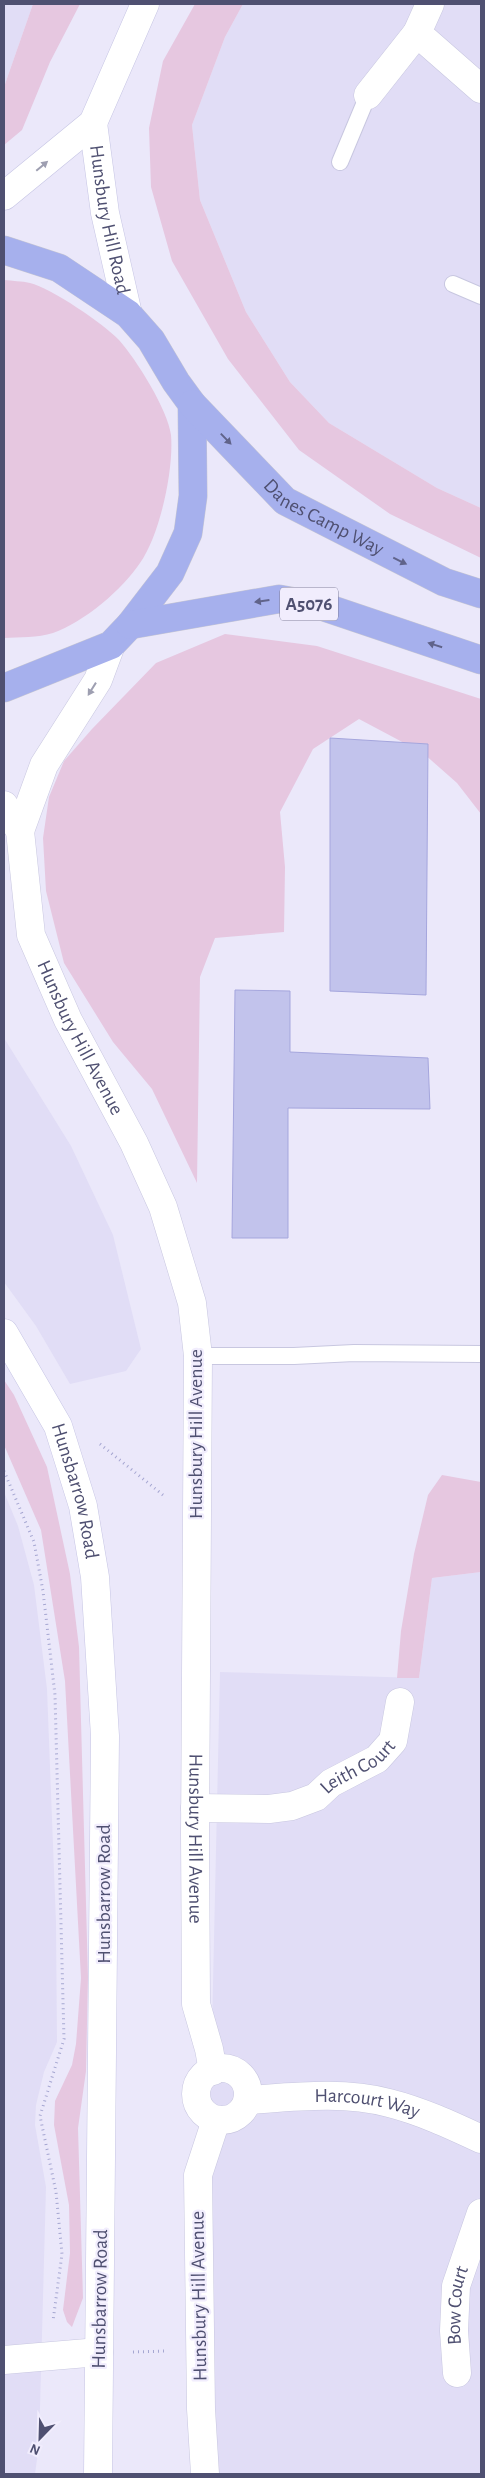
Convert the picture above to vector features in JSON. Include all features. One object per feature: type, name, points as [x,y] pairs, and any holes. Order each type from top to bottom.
[{"type":"highway","name":"Danes Camp Way","points":[[4,250],[59,268],[128,314],[152,340],[176,382],[192,404],[285,501],[444,582],[481,594]]},
{"type":"highway","points":[[4,688],[111,645],[130,625],[170,573],[188,534],[194,496],[192,404]]},
{"type":"highway","name":"A5076","points":[[130,625],[279,599],[324,607],[481,660]]},
{"type":"street","name":"Hunsbury Hill Road","points":[[4,196],[94,123],[144,4]]},
{"type":"street","points":[[368,95],[417,32],[430,4]]},
{"type":"street","points":[[417,32],[481,89]]},
{"type":"street","name":"Hunsbury Hill Road","points":[[94,123],[105,213],[128,314]]},
{"type":"street","name":"Hunsbury Hill Avenue","points":[[20,831],[44,765],[98,680],[111,645]]},
{"type":"street","name":"Hunsbury Hill Avenue","points":[[4,805],[20,831],[31,936],[68,1020],[134,1143],[163,1207],[192,1303],[198,1356],[196,2004],[209,2049],[212,2071]]},
{"type":"street","name":"Hunsbarrow Road","points":[[4,1332],[58,1426],[83,1506],[95,1577],[105,1736],[98,2474]]},
{"type":"street","name":"Leith Court","points":[[196,1808],[269,1809],[292,1806],[316,1797],[331,1783],[377,1759],[393,1741],[400,1702]]},
{"type":"street","points":[[229,2069],[238,2074],[245,2082],[248,2100],[236,2117],[216,2120],[201,2108],[196,2096],[201,2081],[212,2071],[229,2069]]},
{"type":"street","name":"Harcourt Way","points":[[248,2100],[304,2096],[345,2096],[388,2103],[434,2118],[481,2138]]},
{"type":"street","name":"Hunsbury Hill Avenue","points":[[205,2474],[200,2351],[198,2175],[216,2120]]},
{"type":"street","name":"Bow Court","points":[[457,2373],[454,2331],[456,2286],[481,2213]]},
{"type":"street","points":[[4,2360],[100,2352]]},
{"type":"lane","points":[[340,162],[368,95]]},
{"type":"lane","points":[[453,284],[481,296]]},
{"type":"lane","points":[[198,1356],[294,1356],[354,1353],[481,1354]]},
{"type":"path","points":[[95,1440],[196,1521]]},
{"type":"path","points":[[4,1471],[34,1542],[43,1591],[55,1695],[64,2039],[40,2116],[56,2192],[62,2254],[47,2356]]},
{"type":"path","points":[[100,2352],[200,2351]]},
{"type":"shaded area","points":[[4,4],[33,4],[4,87]]},
{"type":"shaded area","points":[[33,4],[80,4],[50,62],[22,130],[4,145],[4,87]]},
{"type":"shaded area","points":[[195,4],[243,4],[225,37],[192,125],[200,200],[246,312],[290,382],[329,423],[437,488],[481,508],[481,558],[390,514],[299,450],[228,359],[172,261],[151,187],[149,128],[163,61]]},
{"type":"shaded area","points":[[243,4],[481,4],[481,508],[437,488],[329,423],[290,382],[246,312],[200,200],[192,125],[225,37]]},
{"type":"shaded area","points":[[4,280],[30,283],[51,292],[90,316],[119,340],[134,359],[158,399],[169,425],[171,449],[168,483],[154,536],[140,563],[123,584],[101,604],[65,628],[41,636],[4,638]]},
{"type":"shaded area","points":[[225,634],[317,646],[481,699],[481,814],[457,783],[423,753],[359,719],[313,749],[280,812],[285,867],[284,932],[215,938],[200,977],[197,1183],[152,1089],[113,1042],[64,963],[46,891],[43,838],[49,797],[64,761],[92,729],[156,663]]},
{"type":"shaded area","points":[[4,1038],[71,1146],[113,1235],[141,1349],[126,1371],[70,1384],[36,1326],[4,1282]]},
{"type":"shaded area","points":[[4,1380],[14,1395],[47,1467],[70,1574],[79,1647],[88,1977],[86,2071],[78,2128],[83,2298],[72,2327],[67,2322],[63,2310],[70,2253],[69,2205],[54,2125],[55,2101],[72,2065],[76,2044],[81,1978],[65,1681],[41,1530],[4,1445]]},
{"type":"shaded area","points":[[442,1475],[481,1482],[481,1572],[432,1578],[419,1678],[397,1678],[401,1631],[414,1554],[428,1495]]},
{"type":"shaded area","points":[[4,1492],[18,1526],[34,1585],[47,1689],[56,1923],[57,2042],[44,2072],[36,2105],[35,2125],[46,2187],[39,2445],[35,2474],[4,2474]]},
{"type":"shaded area","points":[[481,1572],[481,2474],[202,2474],[220,1672],[419,1678],[432,1578]]},
{"type":"building","points":[[330,738],[428,744],[426,995],[330,991]]},
{"type":"building","points":[[235,990],[290,991],[290,1052],[428,1058],[430,1109],[288,1108],[288,1238],[232,1238]]}]
